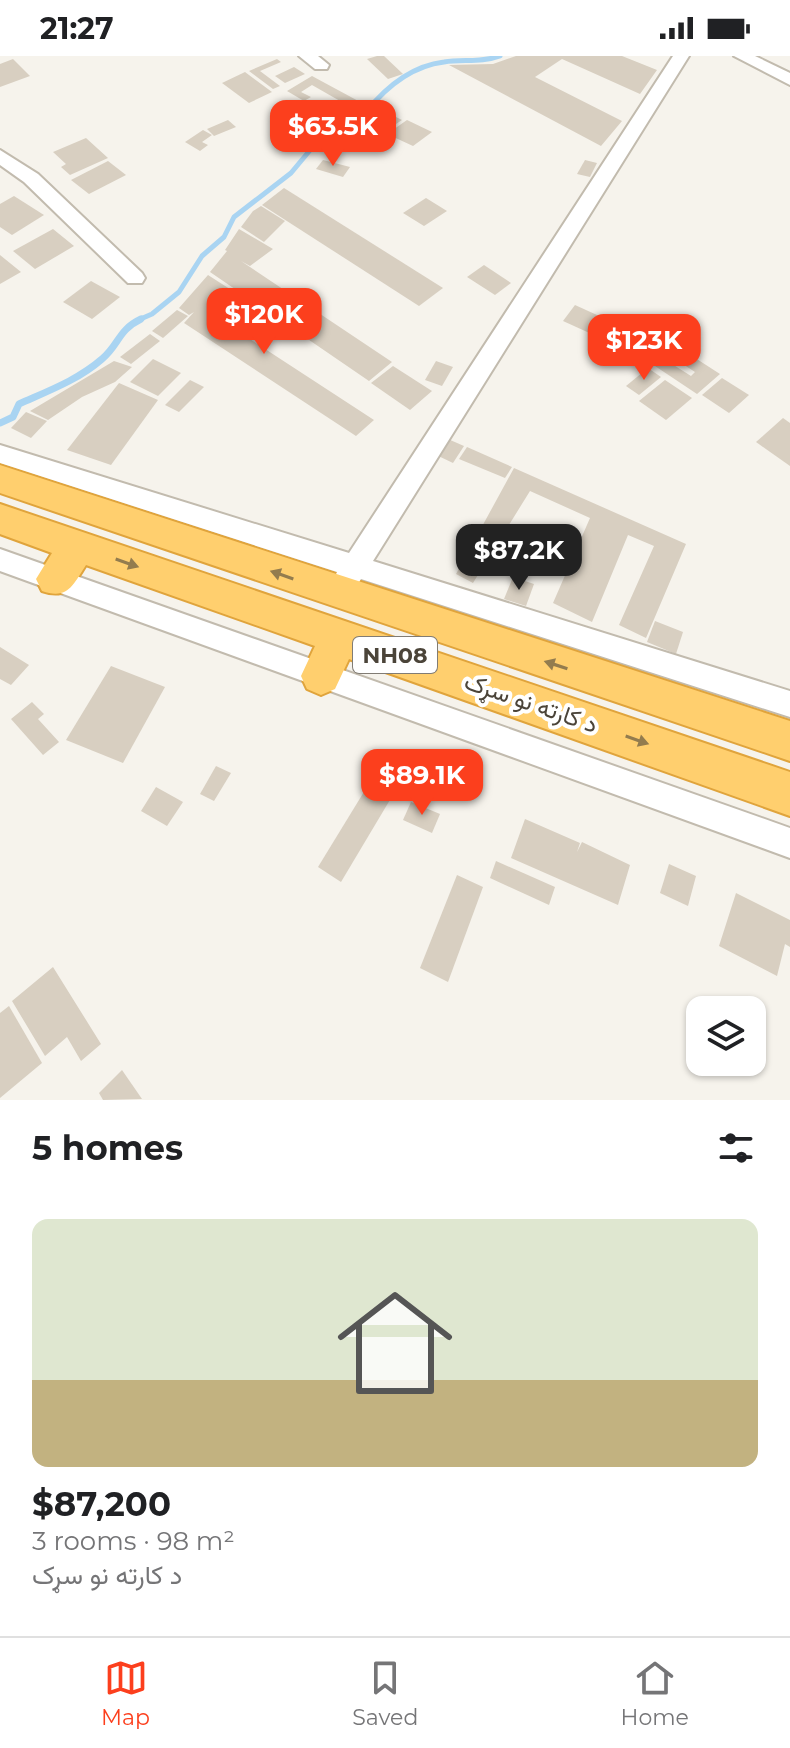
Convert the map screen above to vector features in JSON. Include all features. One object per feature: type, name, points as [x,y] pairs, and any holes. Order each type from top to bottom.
[{"type":"highway","name":"د کارته نو سړک","points":[[22,478],[346,581],[790,741]]},
{"type":"highway","name":"د کارته نو سړک","points":[[0,519],[790,794]]},
{"type":"highway","points":[[55,579],[79,546]]},
{"type":"highway","points":[[321,676],[340,636]]},
{"type":"street","points":[[681,56],[346,581],[790,704]]},
{"type":"street","points":[[742,56],[790,80]]},
{"type":"street","points":[[0,156],[31,178],[135,278]]},
{"type":"street","points":[[0,454],[22,478]]},
{"type":"street","points":[[0,560],[790,843]]},
{"type":"building","points":[[384,56],[403,74],[388,79],[367,59]]},
{"type":"building","points":[[516,56],[622,56],[657,70],[640,94],[562,59],[535,77],[622,121],[601,146],[449,65],[493,64]]},
{"type":"building","points":[[13,59],[30,76],[0,87],[0,64]]},
{"type":"building","points":[[277,59],[281,62],[260,71],[280,86],[273,89],[249,71]]},
{"type":"building","points":[[294,67],[305,74],[285,83],[275,76]]},
{"type":"building","points":[[245,72],[272,92],[249,103],[222,83]]},
{"type":"building","points":[[312,76],[362,103],[354,109],[312,85],[301,92],[311,97],[304,101],[287,91]]},
{"type":"building","points":[[316,101],[334,112],[314,124],[296,113]]},
{"type":"building","points":[[279,105],[298,118],[290,122],[271,110]]},
{"type":"building","points":[[384,111],[402,120],[384,132],[366,123]]},
{"type":"building","points":[[228,120],[236,127],[214,136],[207,129]]},
{"type":"building","points":[[407,120],[432,132],[413,146],[387,134]]},
{"type":"building","points":[[203,130],[212,135],[202,142],[208,145],[200,151],[185,142]]},
{"type":"building","points":[[86,138],[108,158],[70,175],[61,167],[66,164],[53,152]]},
{"type":"building","points":[[323,160],[350,167],[343,177],[316,169]]},
{"type":"building","points":[[585,160],[597,163],[590,177],[577,174]]},
{"type":"building","points":[[108,161],[126,175],[89,194],[71,180]]},
{"type":"building","points":[[284,188],[443,288],[419,306],[262,205]]},
{"type":"building","points":[[14,196],[44,215],[12,235],[0,227],[0,204]]},
{"type":"building","points":[[426,198],[447,211],[424,226],[403,213]]},
{"type":"building","points":[[261,206],[285,221],[264,242],[241,227]]},
{"type":"building","points":[[53,229],[74,246],[35,269],[13,251]]},
{"type":"building","points":[[239,229],[273,249],[250,266],[241,261],[392,362],[369,381],[210,272]]},
{"type":"building","points":[[0,255],[21,272],[0,284]]},
{"type":"building","points":[[484,265],[511,283],[495,295],[467,277]]},
{"type":"building","points":[[208,275],[236,293],[216,317],[374,420],[356,436],[184,323],[194,312],[189,315],[179,308]]},
{"type":"building","points":[[91,281],[120,297],[92,319],[63,302]]},
{"type":"building","points":[[575,305],[608,320],[596,336],[563,321]]},
{"type":"building","points":[[177,310],[188,316],[163,338],[152,331]]},
{"type":"building","points":[[150,334],[160,341],[131,364],[120,357]]},
{"type":"building","points":[[675,345],[720,374],[697,394],[652,364],[661,357],[691,376],[695,372],[666,353]]},
{"type":"building","points":[[153,359],[181,373],[158,396],[130,382]]},
{"type":"building","points":[[114,361],[132,367],[115,382],[82,397],[48,420],[30,411]]},
{"type":"building","points":[[436,361],[453,367],[442,386],[425,380]]},
{"type":"building","points":[[393,366],[432,391],[410,410],[371,383]]},
{"type":"building","points":[[648,368],[661,377],[639,395],[626,386]]},
{"type":"building","points":[[722,378],[749,395],[729,413],[702,395]]},
{"type":"building","points":[[190,380],[204,387],[179,412],[165,405]]},
{"type":"building","points":[[665,380],[692,398],[666,420],[639,401]]},
{"type":"building","points":[[119,383],[158,400],[111,465],[67,450]]},
{"type":"building","points":[[26,412],[47,421],[31,438],[11,428]]},
{"type":"building","points":[[783,418],[790,423],[790,466],[756,442]]},
{"type":"building","points":[[441,436],[464,446],[453,463],[430,452]]},
{"type":"building","points":[[467,447],[512,467],[505,478],[459,459]]},
{"type":"building","points":[[514,468],[686,544],[646,638],[619,625],[654,546],[628,535],[592,622],[553,603],[590,518],[530,491],[473,583],[456,574]]},
{"type":"building","points":[[508,531],[523,537],[504,573],[488,566]]},
{"type":"building","points":[[513,577],[534,584],[526,606],[504,599]]},
{"type":"building","points":[[655,621],[683,632],[676,654],[647,642]]},
{"type":"building","points":[[0,647],[29,665],[11,685],[0,679]]},
{"type":"building","points":[[111,666],[165,687],[123,763],[66,740]]},
{"type":"building","points":[[32,702],[44,714],[38,719],[59,742],[43,755],[11,719]]},
{"type":"building","points":[[381,764],[403,778],[341,882],[318,867]]},
{"type":"building","points":[[216,766],[231,773],[214,801],[200,794]]},
{"type":"building","points":[[156,787],[183,802],[167,826],[141,811]]},
{"type":"building","points":[[411,802],[440,814],[432,833],[403,820]]},
{"type":"building","points":[[525,819],[580,843],[577,852],[582,842],[630,865],[618,905],[511,858]]},
{"type":"building","points":[[496,861],[555,887],[549,905],[490,878]]},
{"type":"building","points":[[669,864],[696,876],[688,906],[660,893]]},
{"type":"building","points":[[457,875],[483,887],[448,982],[420,968]]},
{"type":"building","points":[[736,893],[790,920],[790,947],[785,944],[777,976],[719,946]]},
{"type":"building","points":[[53,967],[101,1044],[81,1061],[67,1037],[45,1056],[12,1001]]},
{"type":"building","points":[[9,1006],[42,1063],[0,1098],[0,1013]]},
{"type":"building","points":[[122,1070],[142,1099],[103,1100],[99,1093]]},
{"type":"waterway","points":[[136,321],[152,314],[179,292],[202,256],[224,237],[234,217],[291,173],[321,137],[323,126],[333,115],[366,112],[391,86],[410,73],[432,64],[500,56]]},
{"type":"waterway","points":[[0,423],[13,417],[19,404],[93,366],[108,354],[133,323],[141,319]]}]
